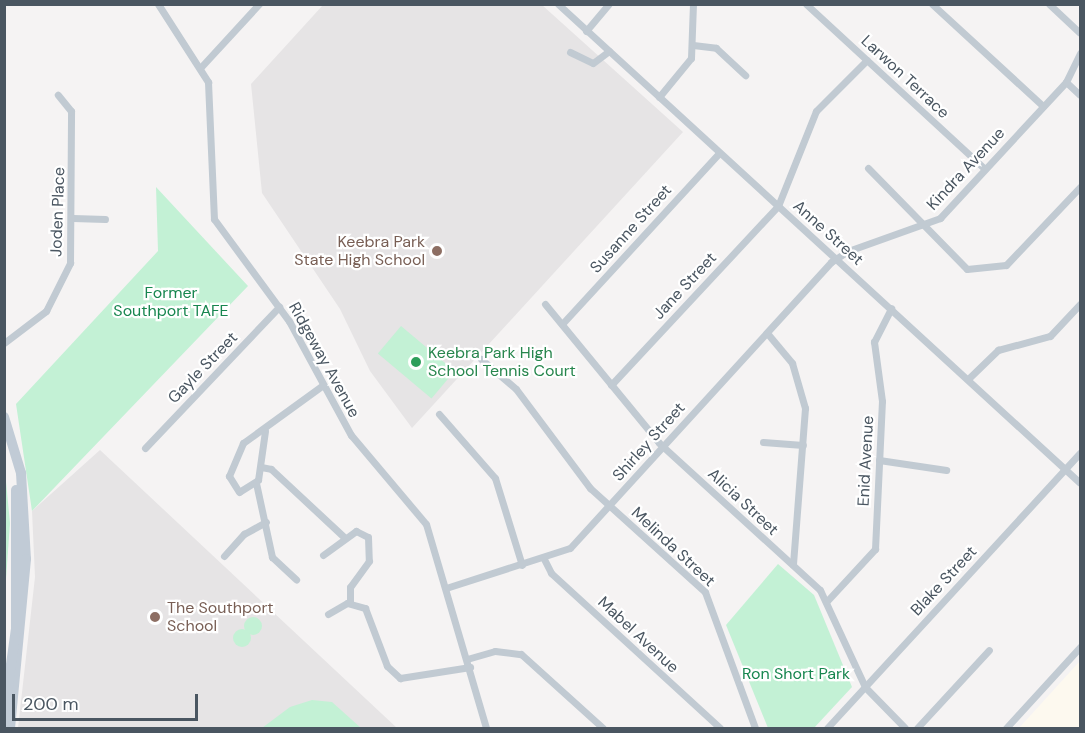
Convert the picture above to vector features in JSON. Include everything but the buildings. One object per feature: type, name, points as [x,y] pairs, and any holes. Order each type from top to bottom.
[{"type":"main road","points":[[4,714],[16,629],[17,500],[6,426]]},
{"type":"main road","points":[[6,426],[23,493],[26,559],[21,653],[10,729]]},
{"type":"street","name":"Ridgeway Avenue","points":[[158,4],[201,67],[210,92],[214,219],[279,307],[351,435],[423,518],[469,663],[486,729]]},
{"type":"street","points":[[201,67],[259,4]]},
{"type":"street","name":"Anne Street","points":[[558,4],[1080,483]]},
{"type":"street","points":[[586,31],[609,4]]},
{"type":"street","points":[[659,97],[688,63],[693,45],[693,4]]},
{"type":"street","points":[[932,4],[1042,106]]},
{"type":"street","points":[[1049,4],[1080,33]]},
{"type":"street","name":"Larwon Terrace","points":[[808,5],[985,169]]},
{"type":"street","points":[[693,45],[716,48],[745,75]]},
{"type":"street","points":[[570,52],[593,63],[609,51]]},
{"type":"street","name":"Kindra Avenue","points":[[836,258],[940,218],[1066,81],[1080,53]]},
{"type":"street","points":[[778,206],[816,111],[867,60]]},
{"type":"street","points":[[1066,81],[1080,95]]},
{"type":"street","name":"Joden Place","points":[[4,343],[37,321],[63,281],[70,263],[73,219],[71,111],[58,95]]},
{"type":"street","name":"Susanne Street","points":[[562,324],[719,153]]},
{"type":"street","points":[[868,168],[919,215],[924,226],[967,269],[1006,265],[1080,187]]},
{"type":"street","name":"Jane Street","points":[[611,385],[778,206]]},
{"type":"street","points":[[73,219],[105,219]]},
{"type":"street","name":"Shirley Street","points":[[446,588],[544,559],[570,548],[836,258]]},
{"type":"street","name":"Alicia Street","points":[[544,304],[663,447],[792,565],[827,601],[865,687],[905,729]]},
{"type":"street","points":[[968,380],[998,350],[1050,336],[1080,304]]},
{"type":"street","name":"Gayle Street","points":[[145,448],[279,307]]},
{"type":"street","name":"Enid Avenue","points":[[827,601],[875,549],[882,400],[874,342],[891,308]]},
{"type":"street","points":[[767,333],[788,354],[800,383],[805,408],[792,565]]},
{"type":"street","name":"Melinda Street","points":[[481,359],[516,389],[609,506],[705,592],[755,729]]},
{"type":"street","points":[[265,431],[261,467],[256,483],[246,492],[236,490],[229,484],[230,469],[243,443],[265,431],[323,385]]},
{"type":"street","points":[[439,414],[495,478],[522,565]]},
{"type":"street","points":[[764,442],[803,445]]},
{"type":"street","name":"Blake Street","points":[[828,729],[1080,453]]},
{"type":"street","points":[[879,460],[946,470]]},
{"type":"street","points":[[261,467],[271,469],[345,538]]},
{"type":"street","points":[[256,483],[272,557],[296,579]]},
{"type":"street","points":[[224,556],[244,534],[266,522]]},
{"type":"street","points":[[323,555],[345,538],[362,531],[370,546],[369,561],[350,587],[350,603]]},
{"type":"street","name":"Mabel Avenue","points":[[544,559],[551,573],[720,729]]},
{"type":"street","points":[[328,614],[350,603]]},
{"type":"street","points":[[350,603],[368,611],[373,639],[387,666],[400,678],[469,663],[502,650],[521,654],[603,729]]},
{"type":"street","points":[[1006,729],[1080,647]]},
{"type":"street","points":[[917,729],[989,650]]},
{"type":"shaded area","name":"Keebra Park State High School","points":[[323,5],[542,5],[683,132],[412,428],[370,371],[340,309],[262,193],[251,84]]},
{"type":"shaded area","name":"The Southport School","points":[[100,450],[397,728],[18,728],[35,577],[32,511]]},
{"type":"shaded area","points":[[1080,661],[1080,728],[1019,728]]},
{"type":"green space","name":"Former Southport TAFE","points":[[156,187],[248,286],[32,511],[16,404],[158,251]]},
{"type":"green space","name":"Keebra Park High School Tennis Court","points":[[401,326],[455,371],[431,399],[378,354]]},
{"type":"green space","points":[[4,471],[10,523],[5,593]]},
{"type":"green space","name":"Ron Short Park","points":[[778,564],[814,595],[852,687],[814,728],[768,728],[726,625]]},
{"type":"green space","points":[[253,617],[259,620],[262,626],[259,632],[253,635],[247,632],[244,626],[247,620]]},
{"type":"green space","points":[[242,629],[248,632],[251,638],[248,644],[242,647],[236,644],[233,638],[236,632]]},
{"type":"green space","points":[[312,700],[332,702],[361,728],[262,728],[290,707]]},
{"type":"place","name":"Keebra Park State High School","points":[[437,251]]},
{"type":"place","name":"Keebra Park High School Tennis Court","points":[[416,362]]},
{"type":"place","name":"The Southport School","points":[[155,617]]}]
